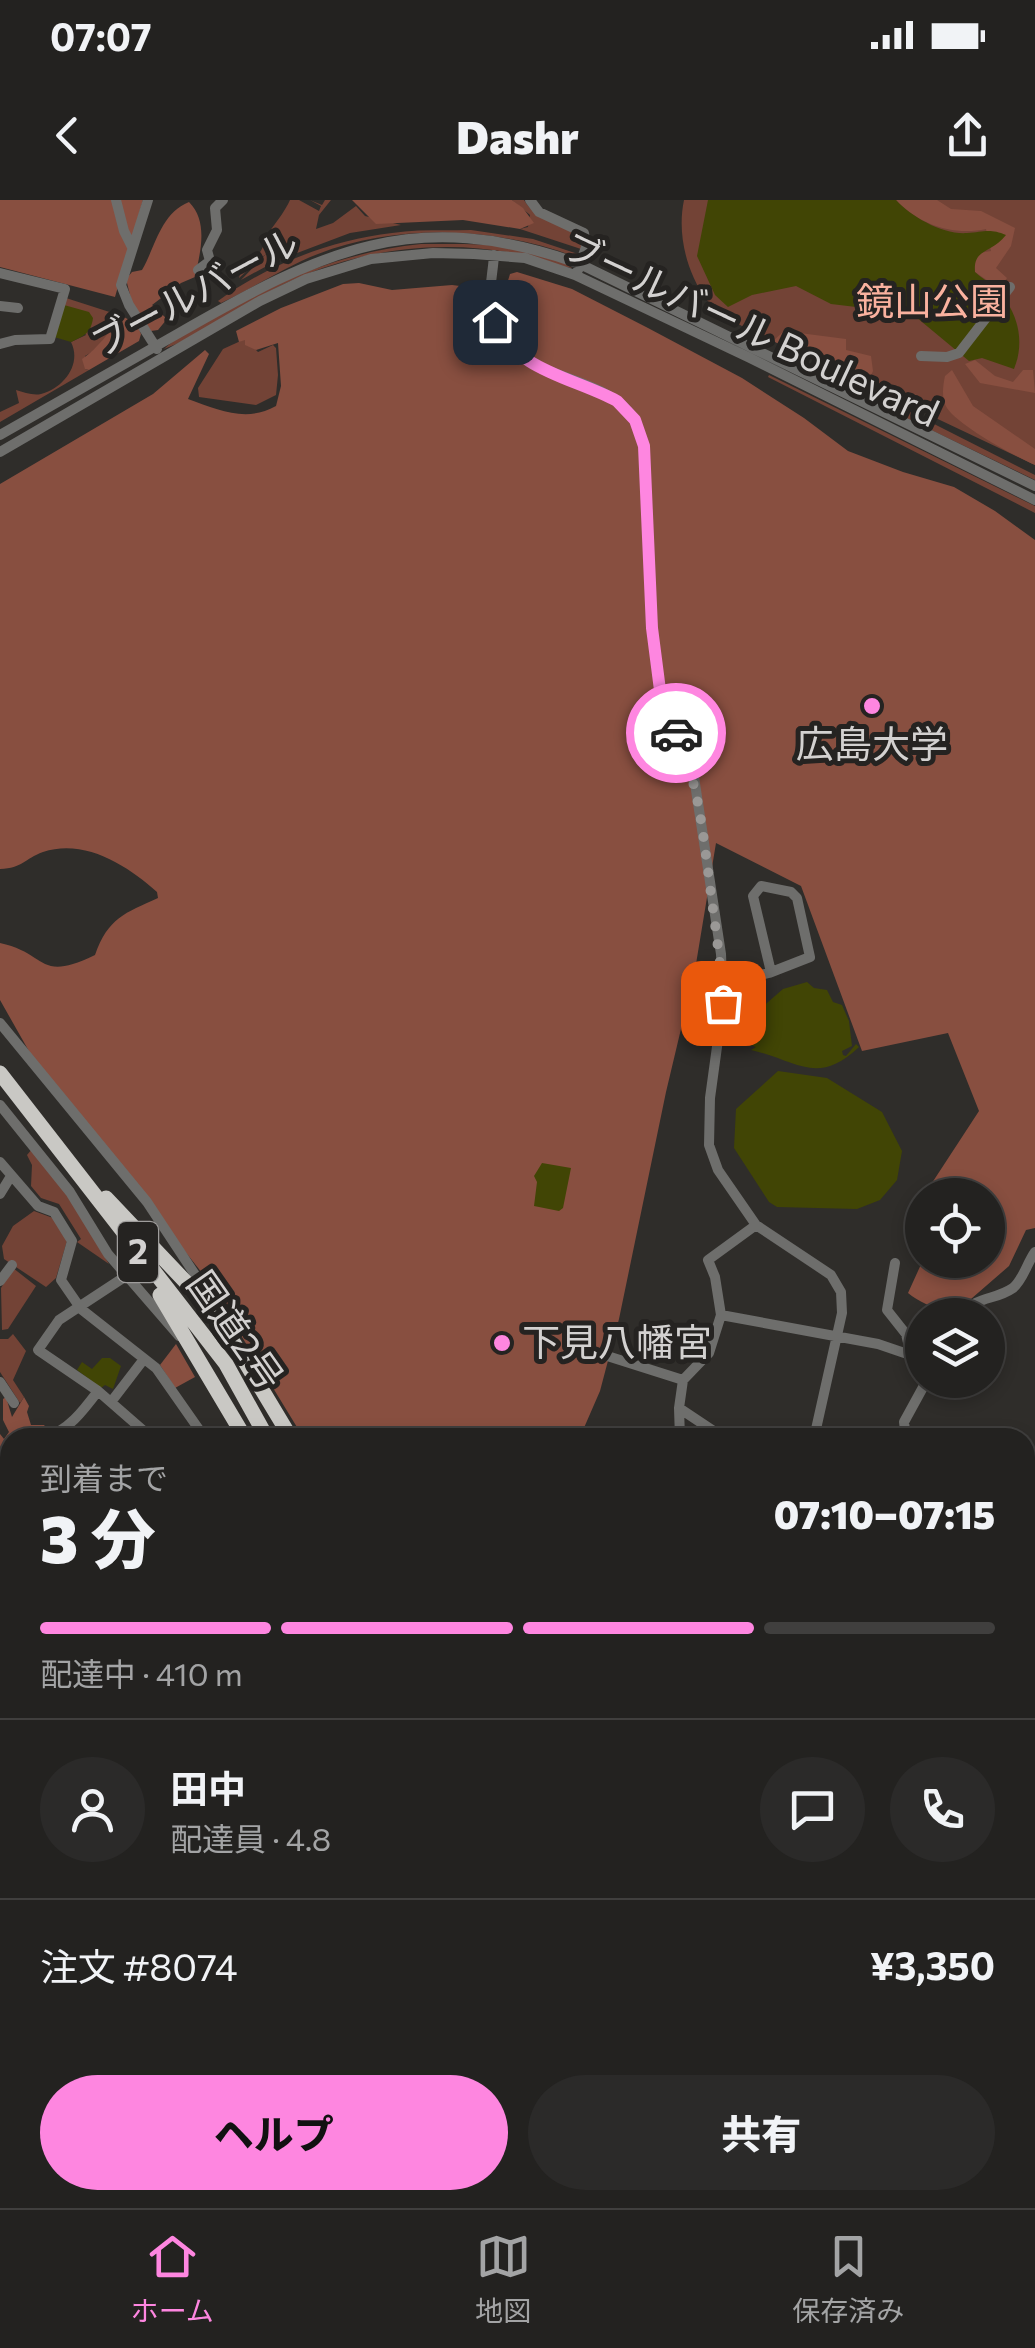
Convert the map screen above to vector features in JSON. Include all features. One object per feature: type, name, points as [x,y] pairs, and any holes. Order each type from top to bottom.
[{"type":"highway","name":"国道2号","points":[[0,1073],[226,1364],[261,1428]]},
{"type":"highway","points":[[45,1133],[200,1297],[285,1428]]},
{"type":"highway","points":[[45,1133],[164,1300],[239,1428]]},
{"type":"street","points":[[116,200],[132,247]]},
{"type":"street","points":[[148,200],[121,285],[162,358]]},
{"type":"street","points":[[198,270],[210,261],[206,250],[216,230],[216,208],[223,200]]},
{"type":"street","points":[[530,200],[539,212],[584,233],[586,247],[576,276]]},
{"type":"street","name":"ブールバール","points":[[0,434],[283,275],[354,248],[409,240],[472,239],[527,247],[580,264],[1035,486]]},
{"type":"street","points":[[494,255],[491,308],[510,348],[532,365],[617,401],[639,429],[645,457],[652,628],[660,690],[694,777],[722,984],[709,1144],[718,1170],[756,1226],[831,1275],[842,1302],[816,1428]]},
{"type":"street","name":"ブールバール Boulevard","points":[[0,452],[260,301],[340,267],[398,256],[494,255],[524,258],[576,276],[1035,500]]},
{"type":"street","points":[[0,272],[65,288],[50,340],[0,344]]},
{"type":"street","points":[[920,356],[947,357],[959,353],[1010,286]]},
{"type":"street","points":[[0,306],[18,308]]},
{"type":"street","points":[[722,984],[771,972],[810,957],[797,898],[791,892],[762,886],[753,896],[771,972]]},
{"type":"street","points":[[0,1023],[147,1202],[238,1340],[235,1346]]},
{"type":"street","points":[[0,1104],[70,1192],[108,1254],[191,1351],[218,1389]]},
{"type":"street","points":[[0,1162],[38,1206],[54,1212],[72,1240],[60,1280],[78,1306],[156,1368],[196,1428]]},
{"type":"street","points":[[0,1194],[11,1176]]},
{"type":"street","points":[[679,1428],[683,1380],[709,1353],[721,1315],[708,1260],[756,1226]]},
{"type":"street","points":[[984,1298],[1010,1290],[1019,1282],[1035,1252]]},
{"type":"street","points":[[895,1263],[887,1310],[905,1333]]},
{"type":"street","points":[[0,1282],[12,1265]]},
{"type":"street","points":[[126,1276],[59,1320],[38,1350],[98,1391],[140,1428]]},
{"type":"street","points":[[721,1315],[878,1344],[905,1353]]},
{"type":"street","points":[[601,1354],[683,1380]]},
{"type":"street","points":[[111,1402],[144,1358]]},
{"type":"street","points":[[0,1382],[14,1403]]},
{"type":"street","points":[[64,1428],[98,1391]]},
{"type":"street","points":[[905,1428],[917,1398]]},
{"type":"street","points":[[678,1408],[709,1428]]},
{"type":"green space","points":[[290,200],[299,200],[319,211],[321,206],[310,200],[322,205],[331,200],[319,215],[316,229],[333,223],[356,206],[365,216],[401,225],[350,233],[276,261],[241,280],[267,253],[239,278],[243,263],[260,252]]},
{"type":"green space","points":[[512,200],[524,200],[537,213],[570,229],[583,242],[581,249],[520,229],[528,227],[530,215]]},
{"type":"green space","name":"鏡山公園","points":[[684,200],[1035,200],[1035,465],[721,314],[706,299],[688,264],[682,225]]},
{"type":"green space","points":[[471,230],[533,239],[581,255],[480,235],[414,233],[381,237],[318,254],[221,303],[218,301],[257,276],[323,248],[369,236],[402,232]]},
{"type":"green space","points":[[421,244],[519,249],[556,259],[572,268],[512,253],[456,247],[372,255],[293,280],[164,349],[285,280],[338,261]]},
{"type":"green space","points":[[66,298],[122,316],[85,356],[85,369],[89,370],[0,422],[0,412],[19,403],[16,390],[41,394],[69,374],[74,359],[71,342],[86,335],[64,305]]},
{"type":"green space","points":[[245,339],[258,352],[273,345],[276,348],[276,395],[256,405],[199,397],[198,388],[223,349]]},
{"type":"green space","points":[[768,377],[1035,506],[1035,513]]},
{"type":"green space","points":[[869,391],[1035,475],[1035,480],[904,417],[866,393]]},
{"type":"green space","points":[[32,1149],[54,1173],[109,1264],[77,1242],[81,1239],[59,1204],[41,1198],[31,1186],[32,1165],[27,1155]]},
{"type":"green space","points":[[34,1211],[53,1218],[67,1241],[56,1278],[46,1287],[4,1259],[2,1246],[13,1226]]},
{"type":"green space","points":[[13,1268],[36,1286],[8,1329],[2,1330],[1,1288]]},
{"type":"green space","points":[[13,1334],[26,1351],[13,1380],[24,1397],[20,1403],[0,1372],[0,1339]]},
{"type":"shaded area","points":[[0,200],[143,200],[115,297],[0,267]]},
{"type":"shaded area","points":[[352,200],[512,200],[534,223],[520,229],[463,220],[376,224]]},
{"type":"shaded area","points":[[708,200],[896,200],[938,228],[1006,235],[980,255],[975,272],[1002,295],[1014,315],[1019,347],[1014,369],[982,358],[969,361],[910,312],[895,307],[873,309],[831,304],[796,286],[752,295],[728,307],[715,295],[697,256]]},
{"type":"shaded area","points":[[896,200],[937,200],[951,209],[981,211],[1015,228],[1011,246],[996,268],[1007,278],[991,283],[975,272],[974,261],[979,253],[991,251],[986,229],[938,227],[915,216]]},
{"type":"shaded area","points":[[189,202],[201,228],[195,277],[152,305],[167,319],[158,330],[151,331],[132,303],[126,279],[132,272],[142,270],[165,222]]},
{"type":"shaded area","points":[[517,272],[572,289],[742,378],[848,451],[954,487],[1035,540],[1035,1228],[1026,1230],[1005,1269],[1005,1178],[935,1178],[979,1111],[948,1033],[862,1051],[801,886],[716,843],[695,970],[619,1319],[600,1391],[584,1428],[298,1428],[206,1278],[34,1060],[0,1000],[0,943],[52,966],[76,963],[95,955],[119,918],[158,898],[157,892],[119,864],[74,849],[43,852],[19,865],[0,869],[0,484],[153,394],[205,350],[209,354],[188,399],[243,414],[276,406],[281,386],[278,343],[256,350],[245,345],[245,340],[239,342],[236,331],[281,308],[343,284],[392,290],[452,285],[501,291],[510,274]]},
{"type":"shaded area","points":[[64,305],[89,312],[93,318],[86,333],[71,342],[54,337]]},
{"type":"shaded area","points":[[122,316],[137,324],[139,341],[85,369],[82,359]]},
{"type":"shaded area","points":[[784,331],[846,339],[846,350],[871,356],[873,371],[867,385],[773,341]]},
{"type":"shaded area","points":[[975,360],[995,376],[1013,382],[1023,370],[1033,370],[1035,393],[980,383],[965,364]]},
{"type":"shaded area","points":[[952,370],[973,406],[1035,449],[1035,465],[1001,448],[953,415],[943,396],[945,376]]},
{"type":"shaded area","points":[[807,982],[827,990],[833,1002],[842,1005],[849,1021],[852,1046],[842,1051],[843,1055],[856,1044],[859,1047],[844,1059],[831,1066],[818,1068],[751,1050],[756,1047],[751,1045],[763,1014],[760,1009],[783,989]]},
{"type":"shaded area","points":[[778,1071],[827,1078],[882,1112],[902,1151],[897,1180],[880,1200],[857,1209],[777,1207],[769,1202],[734,1148],[736,1109]]},
{"type":"shaded area","points":[[542,1163],[571,1168],[563,1208],[559,1211],[534,1206],[534,1176]]},
{"type":"shaded area","points":[[915,1278],[995,1278],[972,1298],[916,1298],[908,1293]]},
{"type":"shaded area","points":[[176,1344],[195,1377],[175,1388],[160,1365]]},
{"type":"shaded area","points":[[102,1358],[110,1358],[121,1366],[113,1389],[105,1385],[101,1388],[77,1370],[82,1362],[92,1369]]},
{"type":"shaded area","points":[[6,1397],[12,1417],[24,1397],[31,1425],[46,1428],[7,1428],[3,1399]]},
{"type":"way so far","points":[[676,733],[694,777],[700,806],[721,954],[723,1003]]},
{"type":"place","name":"広島大学","points":[[872,706]]},
{"type":"place","name":"下見八幡宮","points":[[502,1343]]},
{"type":"route","points":[[495,322],[510,348],[524,360],[617,401],[639,429],[646,468],[652,628],[660,690],[676,733]]}]
